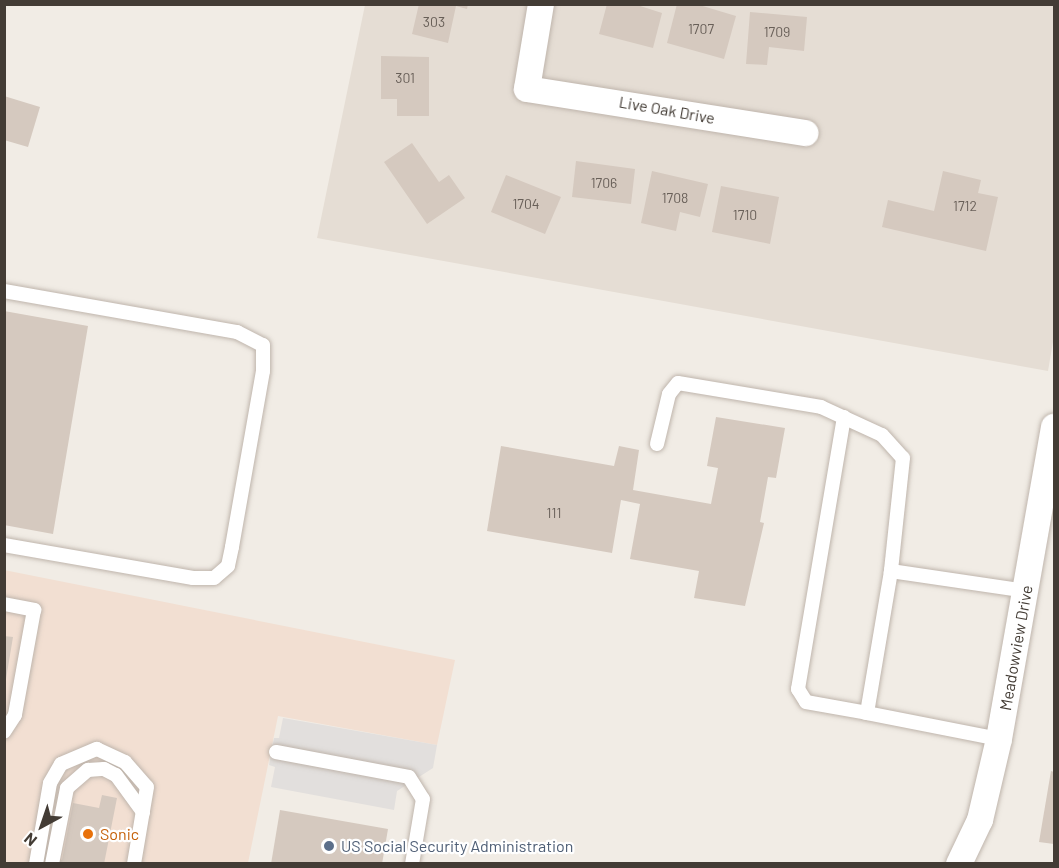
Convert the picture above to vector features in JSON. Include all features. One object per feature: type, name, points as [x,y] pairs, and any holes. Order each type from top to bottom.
[{"type":"street","name":"Live Oak Drive","points":[[541,4],[527,89],[806,134]]},
{"type":"street","name":"Meadowview Drive","points":[[959,864],[980,820],[999,739],[1054,427]]},
{"type":"lane","points":[[4,291],[237,332],[263,345],[263,371],[232,547],[228,566],[214,578],[193,578],[4,545]]},
{"type":"lane","points":[[657,444],[669,394],[678,383],[821,407],[882,435],[903,458],[891,571],[867,713]]},
{"type":"lane","points":[[844,417],[798,690],[806,702],[999,739]]},
{"type":"lane","points":[[891,571],[1026,591]]},
{"type":"lane","points":[[4,604],[34,610],[15,715],[4,732]]},
{"type":"lane","points":[[36,864],[50,783],[61,764],[76,755],[97,749],[125,762],[147,787],[134,864]]},
{"type":"lane","points":[[276,752],[409,777],[423,799],[412,864]]},
{"type":"lane","points":[[52,864],[66,788],[88,770],[104,769],[116,775],[143,812]]},
{"type":"shaded area","points":[[365,5],[1054,5],[1054,336],[1048,371],[317,238]]},
{"type":"shaded area","points":[[4,570],[455,660],[437,745],[278,716],[248,863],[5,863]]},
{"type":"shaded area","points":[[283,718],[437,745],[433,768],[397,791],[394,810],[271,787],[275,767],[269,765],[274,738],[279,738]]},
{"type":"building","points":[[419,4],[468,4],[467,9],[456,6],[448,43],[412,34]]},
{"type":"building","points":[[607,4],[634,4],[662,13],[653,48],[599,34]]},
{"type":"building","points":[[677,4],[696,4],[736,16],[724,59],[667,43]]},
{"type":"building","points":[[750,12],[807,17],[804,51],[769,47],[767,65],[746,64]]},
{"type":"building","points":[[381,56],[429,57],[429,116],[397,116],[397,99],[381,99]]},
{"type":"building","points":[[4,96],[40,107],[28,147],[4,140]]},
{"type":"building","points":[[412,143],[439,182],[449,175],[465,198],[427,224],[384,162]]},
{"type":"building","points":[[576,161],[635,169],[631,204],[572,197]]},
{"type":"building","points":[[652,171],[708,184],[700,217],[680,212],[676,231],[641,223]]},
{"type":"building","points":[[943,171],[981,180],[978,193],[998,197],[986,251],[882,227],[888,200],[934,211]]},
{"type":"building","points":[[506,175],[561,197],[545,234],[491,212]]},
{"type":"building","points":[[721,186],[779,197],[770,244],[712,232]]},
{"type":"building","points":[[4,311],[88,326],[53,534],[4,525]]},
{"type":"building","points":[[716,417],[785,428],[776,478],[768,477],[760,522],[764,523],[745,606],[694,598],[699,571],[630,559],[640,504],[621,500],[612,553],[487,531],[501,446],[614,466],[619,446],[639,450],[633,490],[711,504],[718,468],[707,466]]},
{"type":"building","points":[[4,636],[13,637],[6,679],[4,678]]},
{"type":"building","points":[[1051,771],[1054,772],[1054,844],[1039,842]]},
{"type":"building","name":"Sonic","points":[[102,795],[117,798],[104,864],[57,864],[58,859],[62,860],[73,803],[99,808]]},
{"type":"building","name":"US Social Security Administration","points":[[280,810],[388,829],[382,864],[271,864]]},
{"type":"place","name":"Sonic","points":[[88,834]]},
{"type":"place","name":"US Social Security Administration","points":[[329,846]]}]
